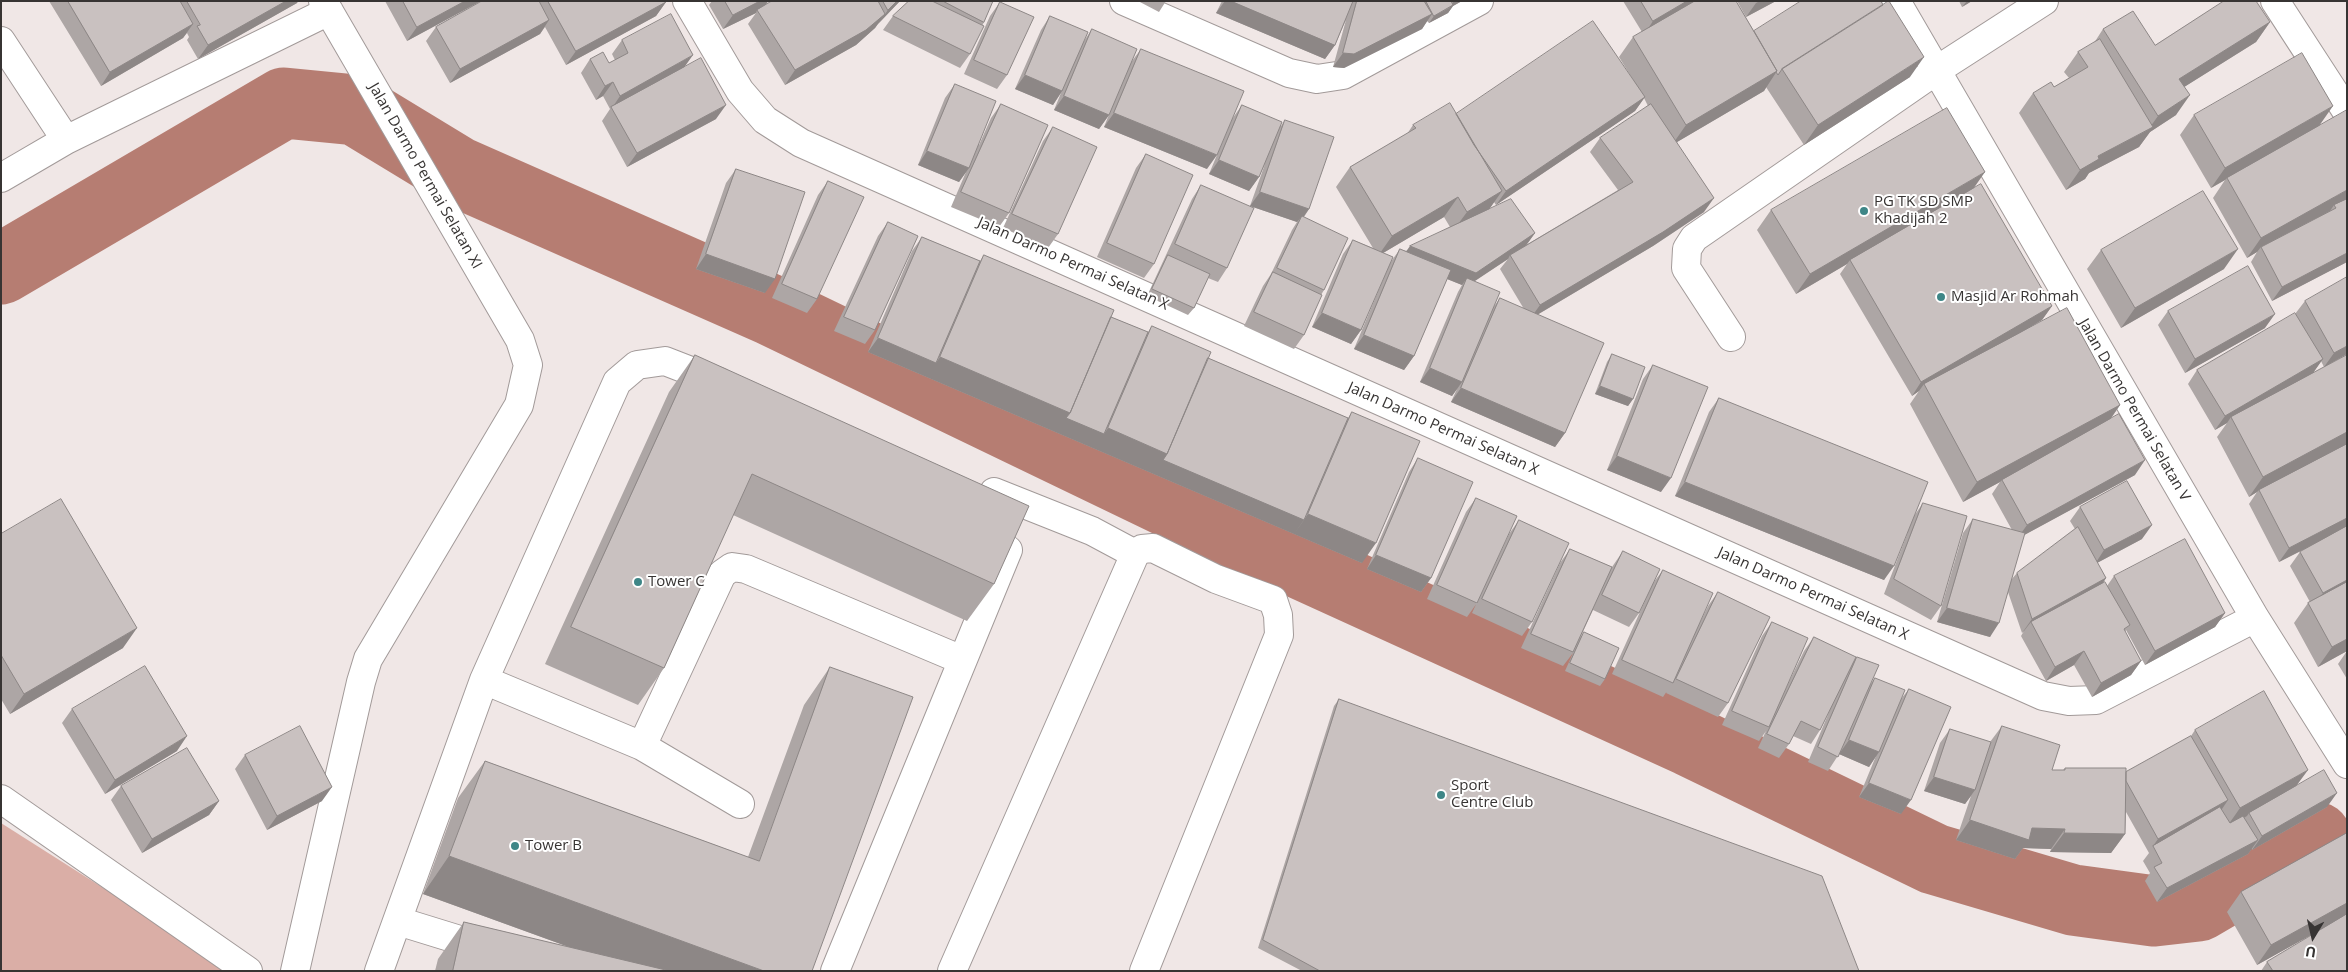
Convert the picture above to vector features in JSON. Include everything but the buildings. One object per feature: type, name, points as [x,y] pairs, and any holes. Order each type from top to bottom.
[{"type":"street","name":"Jalan Darmo Permai Selatan X","points":[[687,1],[740,91],[766,120],[801,143],[2043,696],[2069,701],[2096,700],[2255,618]]},
{"type":"street","points":[[1124,1],[1289,73],[1317,79],[1343,75],[1479,1]]},
{"type":"street","name":"Jalan Darmo Permai Selatan V","points":[[1896,1],[2255,618],[2347,764]]},
{"type":"street","points":[[1730,337],[1686,268],[1687,249],[1694,238],[1937,70],[2044,1]]},
{"type":"street","points":[[2275,1],[2347,112]]},
{"type":"street","name":"Jalan Darmo Permai Selatan XI","points":[[1,178],[66,140],[326,6],[520,340],[528,365],[519,405],[368,659],[361,682],[295,971]]},
{"type":"street","points":[[1,41],[66,140]]},
{"type":"street","points":[[379,971],[484,680],[617,382],[637,366],[665,361],[739,390]]},
{"type":"street","points":[[971,483],[1092,530],[1135,554]]},
{"type":"street","points":[[835,971],[1026,505]]},
{"type":"street","points":[[952,971],[1135,554],[1142,549],[1153,548],[1216,580],[1273,600],[1278,615],[1278,634],[1144,971]]},
{"type":"street","points":[[642,746],[722,574],[732,567],[746,569],[962,660]]},
{"type":"street","points":[[484,680],[642,746],[740,804]]},
{"type":"street","points":[[1,799],[248,971]]},
{"type":"street","points":[[398,921],[560,971]]},
{"type":"shaded area","points":[[1,823],[234,971],[1,971]]},
{"type":"waterway","points":[[1,269],[284,103],[356,110],[458,172],[771,310],[1238,535],[1690,741],[1934,859],[2073,900],[2154,911],[2198,906],[2316,837]]},
{"type":"place","name":"PG TK SD SMP Khadijah 2","points":[[1864,211]]},
{"type":"place","name":"Masjid Ar Rohmah","points":[[1941,297]]},
{"type":"place","name":"Tower C","points":[[638,582]]},
{"type":"place","name":"Sport Centre Club","points":[[1441,795]]},
{"type":"place","name":"Tower B","points":[[515,846]]}]
